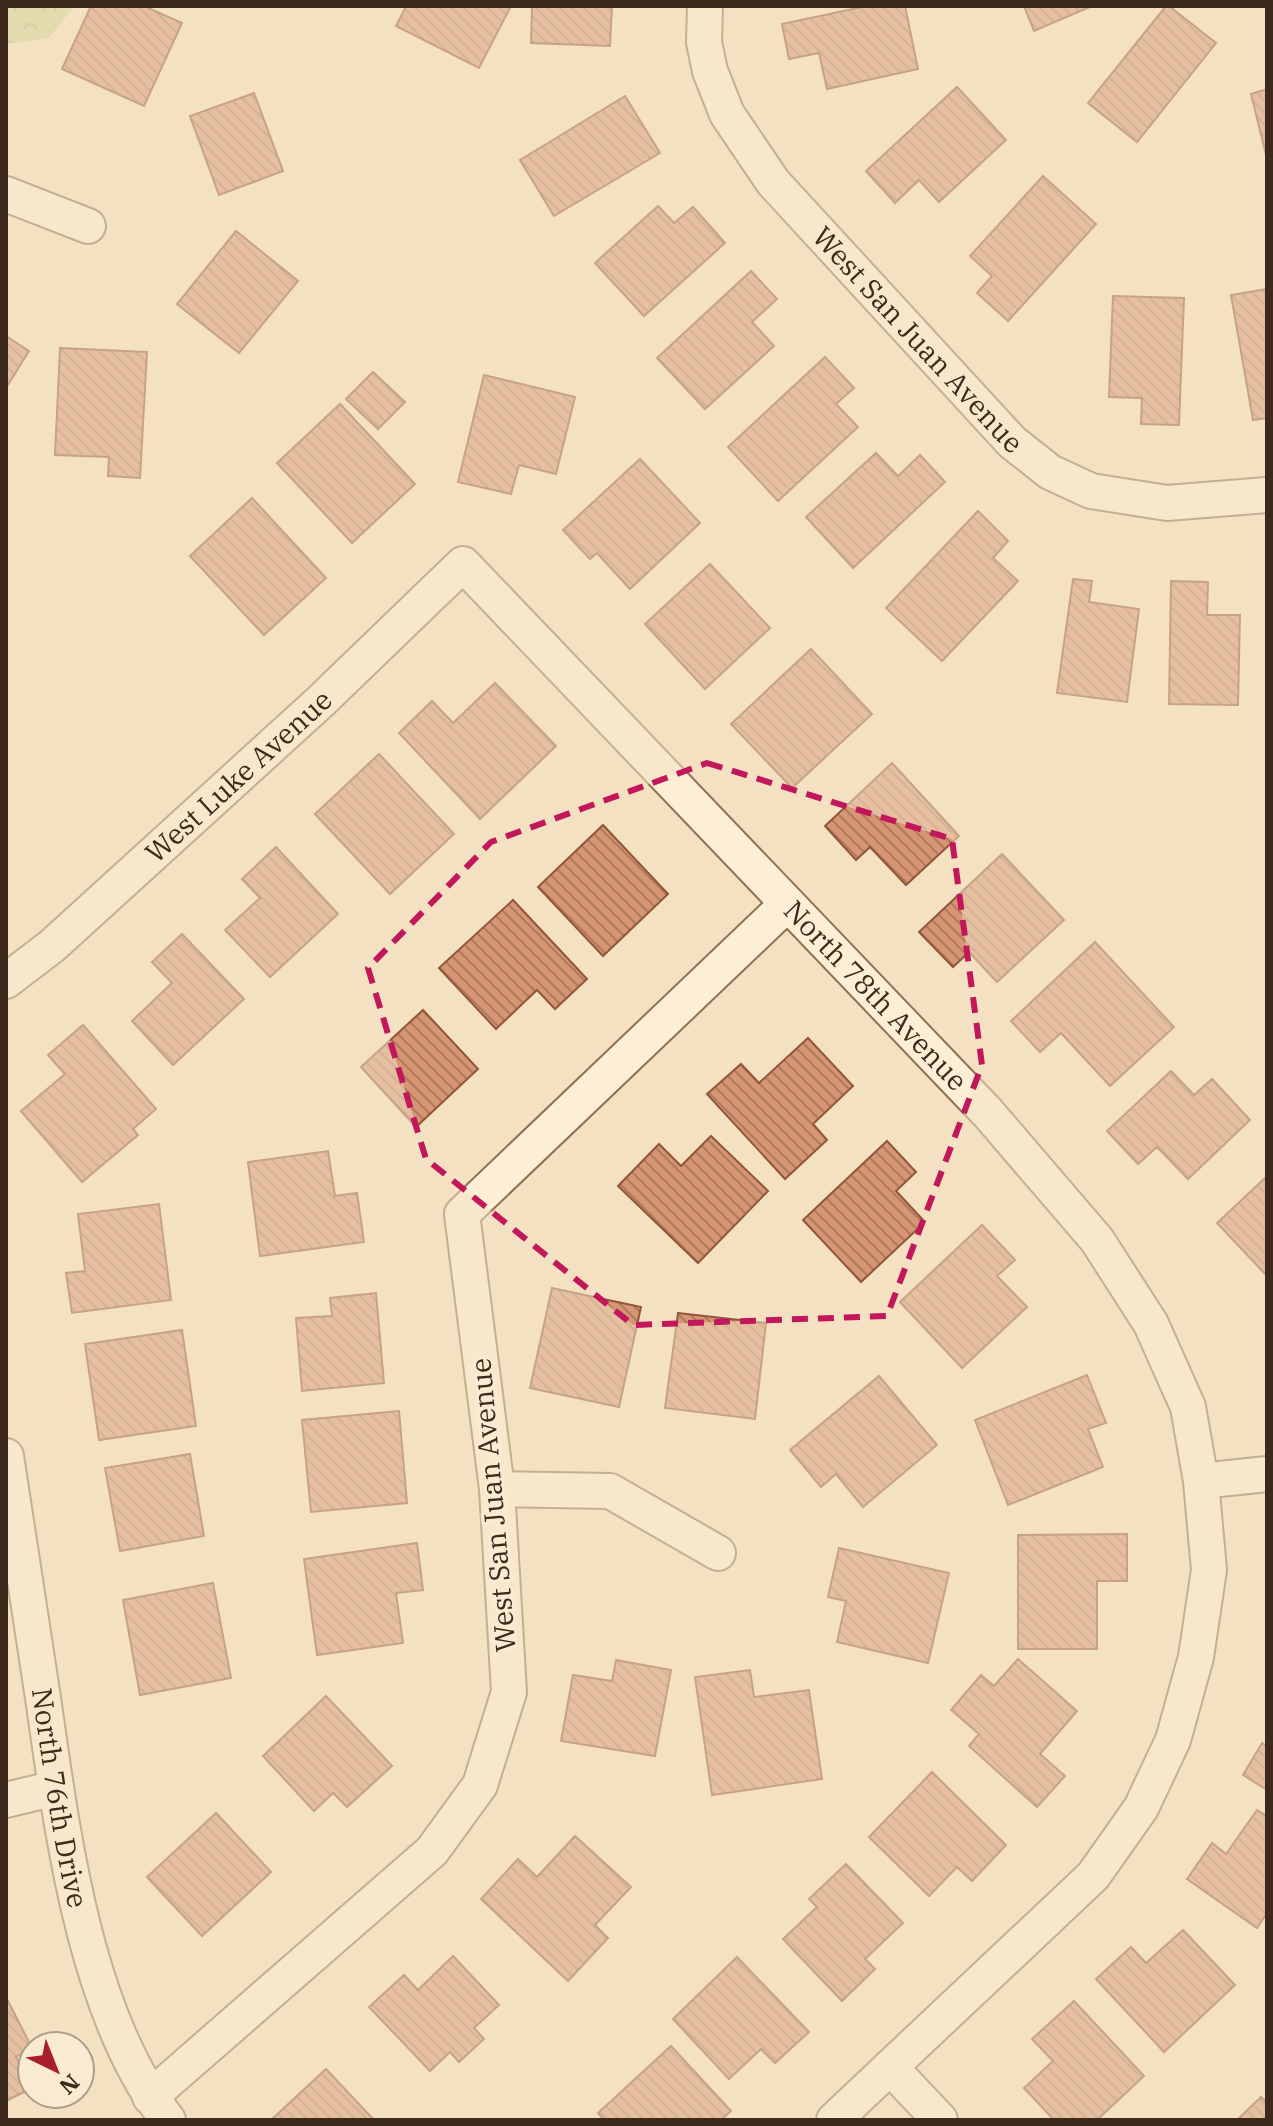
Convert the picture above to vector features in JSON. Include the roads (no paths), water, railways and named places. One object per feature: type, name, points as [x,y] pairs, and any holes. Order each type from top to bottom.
[{"type":"street","name":"West San Juan Avenue","points":[[705,6],[704,42],[716,86],[727,114],[773,182],[1012,442],[1050,472],[1091,491],[1167,503],[1267,495]]},
{"type":"street","points":[[6,194],[88,226]]},
{"type":"street","name":"North 78th Avenue","points":[[463,564],[988,1113],[1097,1240],[1151,1324],[1188,1407],[1201,1481],[1209,1570],[1196,1657],[1173,1740],[1141,1808],[1093,1876],[834,2120]]},
{"type":"street","name":"West Luke Avenue","points":[[6,981],[52,946],[320,702],[463,564]]},
{"type":"street","name":"West San Juan Avenue","points":[[159,2109],[432,1851],[480,1785],[509,1692],[497,1489],[462,1214],[786,905]]},
{"type":"street","name":"North 76th Drive","points":[[6,1456],[56,1788],[85,1927],[108,2011],[159,2109]]},
{"type":"street","points":[[1201,1481],[1267,1474]]},
{"type":"street","points":[[497,1489],[610,1491],[718,1553]]},
{"type":"street","points":[[6,1800],[56,1788]]},
{"type":"street","points":[[890,2067],[940,2120]]}]
